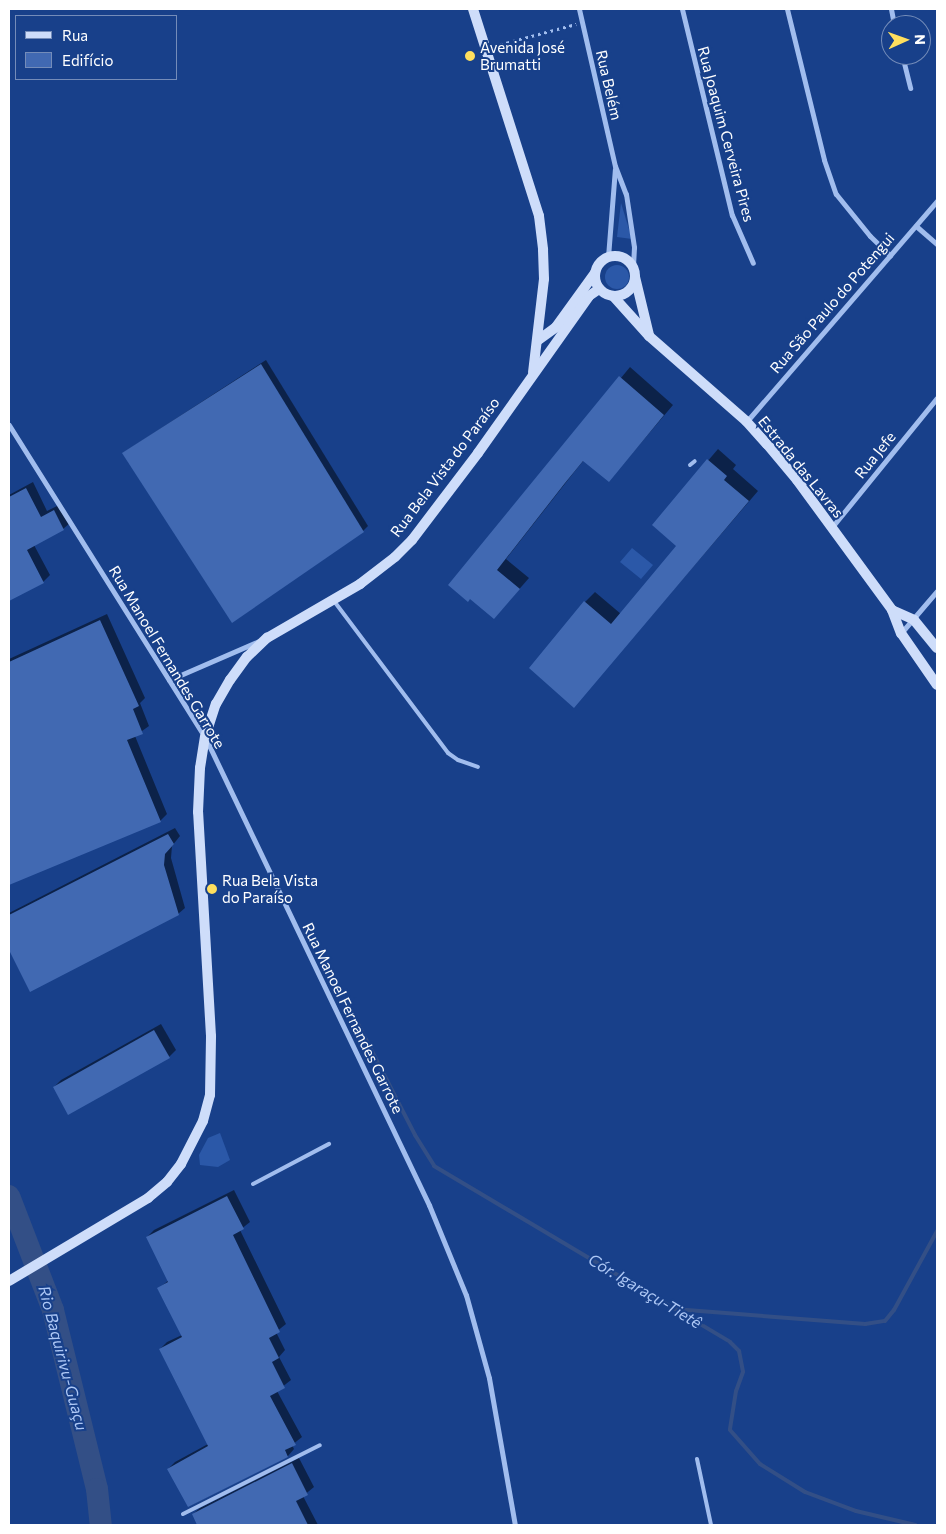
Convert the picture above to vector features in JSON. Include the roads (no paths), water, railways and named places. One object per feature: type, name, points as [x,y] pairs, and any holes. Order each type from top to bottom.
[{"type":"main road","points":[[473,9],[538,216],[543,250],[544,279],[533,373]]},
{"type":"main road","points":[[537,341],[556,327],[598,266],[608,257],[622,258],[634,272],[650,336]]},
{"type":"main road","points":[[595,273],[595,281],[599,289],[613,296],[625,294],[634,283],[634,272]]},
{"type":"main road","name":"Rua Bela Vista do Paraíso","points":[[9,1281],[148,1198],[161,1187],[181,1164],[203,1121],[210,1095],[211,1036],[198,812],[205,737],[216,704],[230,680],[247,657],[266,638],[360,584],[395,557],[412,540],[478,453],[589,296],[599,289]]},
{"type":"main road","name":"Estrada das Lavras","points":[[613,296],[650,336],[746,422],[797,480],[892,610],[901,633]]},
{"type":"main road","name":"Estrada das Lavras","points":[[892,610],[914,620]]},
{"type":"main road","points":[[914,620],[937,648]]},
{"type":"main road","points":[[901,633],[937,685]]},
{"type":"street","name":"Rua Belém","points":[[579,9],[615,166],[626,194],[634,247],[634,272]]},
{"type":"street","name":"Rua Joaquim Cerveira Pires","points":[[682,9],[732,215],[753,263]]},
{"type":"street","points":[[787,9],[824,160],[836,194],[864,230],[890,255]]},
{"type":"street","points":[[904,65],[910,88]]},
{"type":"street","name":"Rua Belém","points":[[608,257],[615,166]]},
{"type":"street","name":"Rua São Paulo do Potengui","points":[[746,422],[937,201]]},
{"type":"street","points":[[916,226],[937,244]]},
{"type":"street","name":"Rua Jefe","points":[[831,528],[937,398]]},
{"type":"street","name":"Rua Manoel Fernandes Garrote","points":[[9,425],[205,737],[424,1196],[466,1295],[489,1378],[515,1525]]},
{"type":"street","points":[[901,633],[937,591]]},
{"type":"street","points":[[169,680],[266,638]]},
{"type":"lane","points":[[690,465],[695,460]]},
{"type":"lane","points":[[333,599],[448,753],[458,760],[478,767]]},
{"type":"lane","points":[[253,1184],[329,1144]]},
{"type":"lane","points":[[183,1514],[320,1445]]},
{"type":"lane","points":[[697,1460],[711,1525]]},
{"type":"waterway","name":"Cór. Igaraçu-Tietê","points":[[358,1024],[415,1135],[434,1166],[730,1342],[739,1351],[743,1372],[736,1391],[730,1430],[760,1464],[805,1492],[856,1511],[915,1525]]},
{"type":"waterway","name":"Rio Baquirivu-Guaçu","points":[[9,1196],[53,1310],[97,1489],[101,1525]]},
{"type":"waterway","points":[[674,1309],[865,1324],[885,1321],[894,1310],[937,1231]]},
{"type":"place","name":"Avenida José Brumatti","points":[[470,56]]},
{"type":"place","name":"Rua Bela Vista do Paraíso","points":[[212,889]]}]
